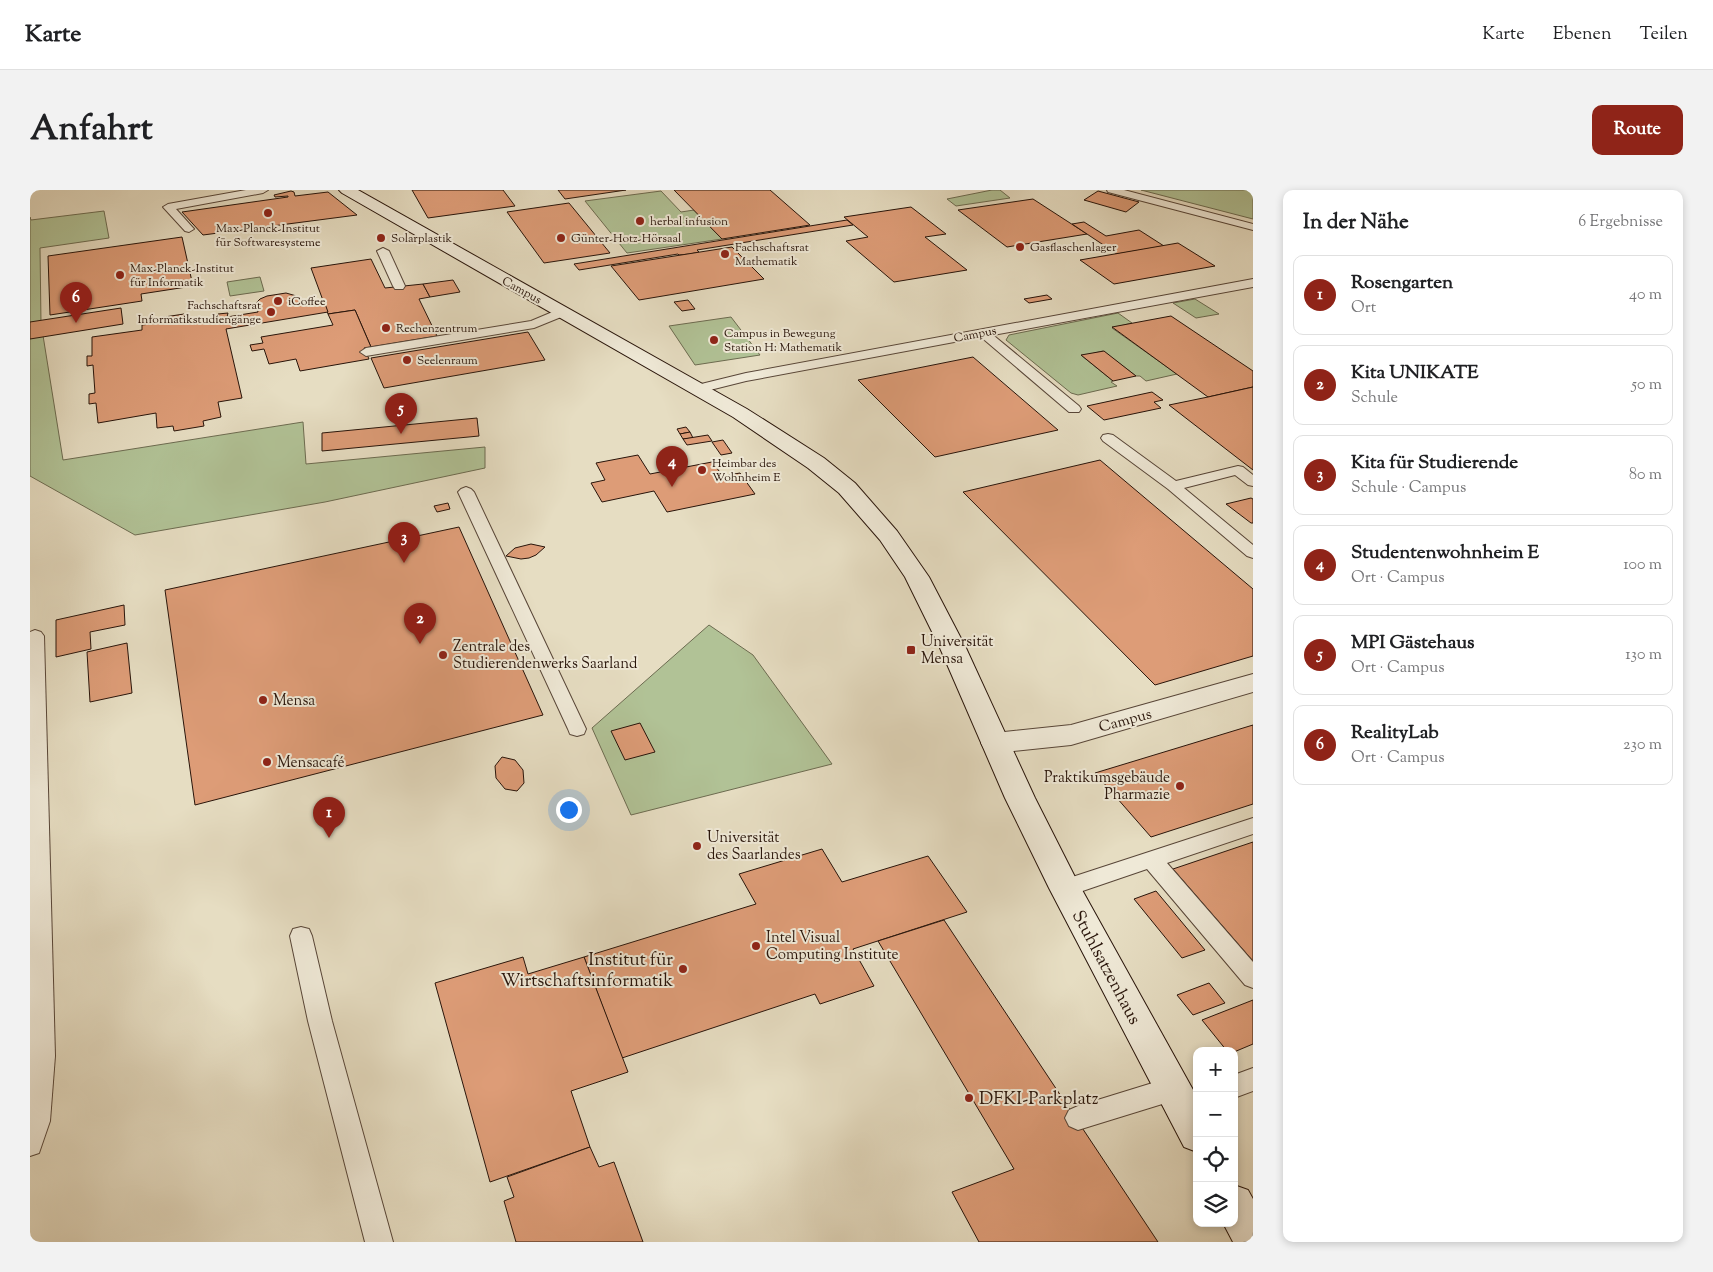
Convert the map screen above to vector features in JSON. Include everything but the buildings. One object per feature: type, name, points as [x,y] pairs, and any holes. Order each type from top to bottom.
[{"type":"street","name":"Campus","points":[[347,190],[698,389],[773,434],[816,463],[846,488],[889,536],[917,577],[953,648],[1020,798]]},
{"type":"street","name":"Campus","points":[[995,743],[1070,735],[1253,683]]},
{"type":"street","name":"Stuhlsatzenhaus","points":[[1020,798],[1065,888],[1187,1108]]},
{"type":"street","points":[[1238,1211],[1253,1238]]},
{"type":"lane","points":[[189,230],[168,207],[263,190]]},
{"type":"lane","points":[[1112,190],[1253,227]]},
{"type":"lane","points":[[383,251],[400,286]]},
{"type":"lane","name":"Campus","points":[[698,389],[736,378],[1253,283]]},
{"type":"lane","points":[[366,352],[534,324],[562,312]]},
{"type":"lane","points":[[982,332],[1074,409]]},
{"type":"lane","points":[[1108,438],[1173,486],[1253,553]]},
{"type":"lane","points":[[1173,486],[1238,470],[1253,482]]},
{"type":"lane","points":[[466,492],[577,729]]},
{"type":"lane","points":[[30,1144],[37,1121],[43,1056],[35,636]]},
{"type":"lane","points":[[1065,888],[1253,826]]},
{"type":"lane","points":[[1152,859],[1253,978]]},
{"type":"lane","points":[[301,936],[320,1021],[379,1242]]},
{"type":"lane","points":[[1238,1085],[1253,1079]]},
{"type":"lane","points":[[1078,1118],[1187,1108]]},
{"type":"green space","points":[[1000,190],[1010,198],[956,206],[947,199]]},
{"type":"green space","points":[[1141,190],[1253,190],[1253,219]]},
{"type":"green space","points":[[661,191],[681,212],[694,210],[722,239],[627,253],[585,201]]},
{"type":"green space","points":[[104,211],[109,238],[40,248],[41,323],[63,460],[303,422],[306,464],[485,447],[485,468],[325,502],[135,535],[30,476],[30,217],[31,220]]},
{"type":"green space","points":[[260,277],[264,291],[230,296],[227,282]]},
{"type":"green space","points":[[1195,299],[1219,314],[1196,318],[1173,303]]},
{"type":"green space","points":[[1118,313],[1132,323],[1112,328],[1177,374],[1146,381],[1140,376],[1136,376],[1103,351],[1082,356],[1117,386],[1078,395],[1071,393],[1006,340],[1009,335]]},
{"type":"green space","name":"Campus in Bewegung Station H: Mathematik","points":[[731,317],[760,355],[695,365],[669,326]]},
{"type":"green space","points":[[709,625],[753,655],[832,764],[631,815],[592,728]]},
{"type":"place","name":"Max-Planck-Institut für Softwaresysteme","points":[[268,213]]},
{"type":"place","name":"herbal infusion","points":[[640,221]]},
{"type":"place","name":"Solarplastik","points":[[381,238]]},
{"type":"place","name":"Günter-Hotz-Hörsaal","points":[[561,238]]},
{"type":"place","name":"Gasflaschenlager","points":[[1020,247]]},
{"type":"place","name":"Fachschaftsrat Mathematik","points":[[725,254]]},
{"type":"place","name":"Max-Planck-Institut für Informatik","points":[[120,275]]},
{"type":"place","name":"iCoffee","points":[[278,301]]},
{"type":"place","name":"Fachschaftsrat Informatikstudiengänge","points":[[271,312]]},
{"type":"place","name":"RealityLab","points":[[76,323]]},
{"type":"place","name":"Rechenzentrum","points":[[386,328]]},
{"type":"place","name":"Campus in Bewegung Station H: Mathematik","points":[[714,340]]},
{"type":"place","name":"Seelenraum","points":[[407,360]]},
{"type":"place","name":"MPI Gästehaus","points":[[401,434]]},
{"type":"place","name":"Heimbar des Wohnheim E","points":[[702,470]]},
{"type":"place","name":"Studentenwohnheim E","points":[[672,487]]},
{"type":"place","name":"Kita für Studierende","points":[[404,563]]},
{"type":"place","name":"Kita UNIKATE","points":[[420,644]]},
{"type":"place","name":"Universität Mensa","points":[[911,650]]},
{"type":"place","name":"Zentrale des Studierendenwerks Saarland","points":[[443,655]]},
{"type":"place","name":"Mensa","points":[[263,700]]},
{"type":"place","name":"Mensacafé","points":[[267,762]]},
{"type":"place","name":"Praktikumsgebäude Pharmazie","points":[[1180,786]]},
{"type":"place","name":"Rosengarten","points":[[329,838]]},
{"type":"place","name":"Universität des Saarlandes","points":[[697,846]]},
{"type":"place","name":"Intel Visual Computing Institute","points":[[756,946]]},
{"type":"place","name":"Institut für Wirtschaftsinformatik","points":[[683,969]]},
{"type":"place","name":"DFKI-Parkplatz","points":[[969,1098]]}]
